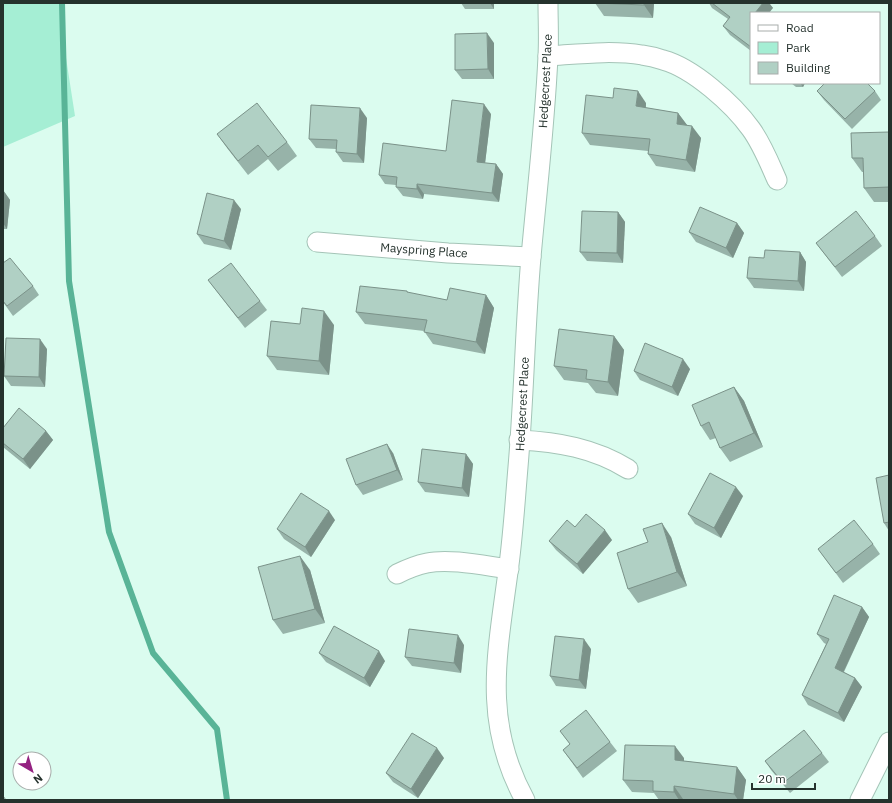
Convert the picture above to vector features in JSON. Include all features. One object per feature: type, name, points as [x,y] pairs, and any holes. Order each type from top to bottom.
[{"type":"street","name":"Hedgecrest Place","points":[[525,800],[508,762],[502,741],[496,695],[496,665],[509,569],[518,465],[531,257],[536,217],[548,56],[548,3]]},
{"type":"street","points":[[548,56],[619,53],[641,55],[664,60],[684,69],[706,84],[732,107],[751,129],[766,154],[777,180]]},
{"type":"street","name":"Mayspring Place","points":[[318,242],[448,253],[531,257]]},
{"type":"street","points":[[519,440],[544,442],[587,449],[612,459],[628,469]]},
{"type":"street","points":[[397,574],[429,563],[458,562],[509,569]]},
{"type":"street","points":[[860,800],[889,742]]},
{"type":"green space","points":[[3,3],[60,3],[62,32],[75,116],[3,147]]},
{"type":"building","points":[[595,3],[644,3],[644,5]]},
{"type":"building","points":[[712,3],[763,3],[756,12],[750,12],[750,46],[723,26],[730,17]]},
{"type":"building","points":[[487,33],[488,69],[455,70],[455,34]]},
{"type":"building","points":[[824,84],[868,84],[875,91],[845,119],[817,91]]},
{"type":"building","points":[[614,88],[638,91],[636,106],[678,113],[677,124],[692,126],[686,160],[648,154],[650,139],[582,133],[586,95],[613,98]]},
{"type":"building","points":[[452,100],[484,104],[477,162],[496,164],[492,193],[417,184],[417,189],[396,187],[397,177],[379,175],[383,143],[446,151]]},
{"type":"building","points":[[257,103],[287,142],[268,157],[258,145],[238,161],[217,134]]},
{"type":"building","points":[[311,105],[360,108],[357,154],[336,152],[337,140],[309,139]]},
{"type":"building","points":[[889,132],[889,187],[864,188],[863,158],[852,158],[851,133]]},
{"type":"building","points":[[207,193],[234,200],[224,241],[197,234]]},
{"type":"building","points":[[700,207],[737,223],[726,248],[689,232]]},
{"type":"building","points":[[582,211],[618,212],[617,253],[580,252]]},
{"type":"building","points":[[856,211],[875,236],[835,267],[816,243]]},
{"type":"building","points":[[765,250],[800,252],[798,281],[747,278],[749,257],[764,258]]},
{"type":"building","points":[[10,258],[33,286],[7,306],[3,301],[3,263]]},
{"type":"building","points":[[231,263],[260,301],[238,318],[208,280]]},
{"type":"building","points":[[360,286],[407,291],[447,300],[450,288],[486,295],[476,342],[424,332],[427,320],[356,312]]},
{"type":"building","points":[[302,308],[324,311],[319,361],[267,356],[271,321],[300,324]]},
{"type":"building","points":[[559,329],[614,336],[608,382],[586,379],[587,370],[554,366]]},
{"type":"building","points":[[6,338],[40,339],[39,377],[4,376]]},
{"type":"building","points":[[645,343],[683,359],[672,387],[634,371]]},
{"type":"building","points":[[734,387],[754,433],[720,448],[709,422],[701,426],[692,405]]},
{"type":"building","points":[[19,408],[46,431],[23,459],[3,443],[3,428]]},
{"type":"building","points":[[387,444],[397,470],[356,485],[346,459]]},
{"type":"building","points":[[422,449],[466,454],[462,488],[418,482]]},
{"type":"building","points":[[710,473],[736,487],[714,528],[688,514]]},
{"type":"building","points":[[889,475],[889,522],[884,523],[876,478]]},
{"type":"building","points":[[301,493],[329,511],[305,547],[277,529]]},
{"type":"building","points":[[586,514],[605,530],[577,564],[549,541],[567,520],[575,527]]},
{"type":"building","points":[[854,520],[873,544],[836,573],[818,549]]},
{"type":"building","points":[[662,523],[677,572],[628,589],[617,553],[648,542],[643,529]]},
{"type":"building","points":[[300,556],[315,609],[273,620],[258,567]]},
{"type":"building","points":[[834,595],[862,607],[835,668],[855,678],[838,713],[802,695],[829,639],[817,634]]},
{"type":"building","points":[[334,626],[379,651],[364,678],[319,653]]},
{"type":"building","points":[[409,629],[458,635],[454,663],[405,657]]},
{"type":"building","points":[[555,636],[584,639],[579,680],[550,676]]},
{"type":"building","points":[[586,710],[610,742],[577,768],[563,750],[570,744],[560,731]]},
{"type":"building","points":[[804,730],[822,753],[783,783],[765,761]]},
{"type":"building","points":[[412,733],[437,748],[411,789],[386,773]]},
{"type":"building","points":[[625,745],[675,746],[675,760],[737,767],[734,794],[674,786],[674,792],[653,791],[653,781],[623,780]]},
{"type":"waterway","points":[[62,3],[69,281],[109,532],[153,653],[217,729],[227,800]]}]
